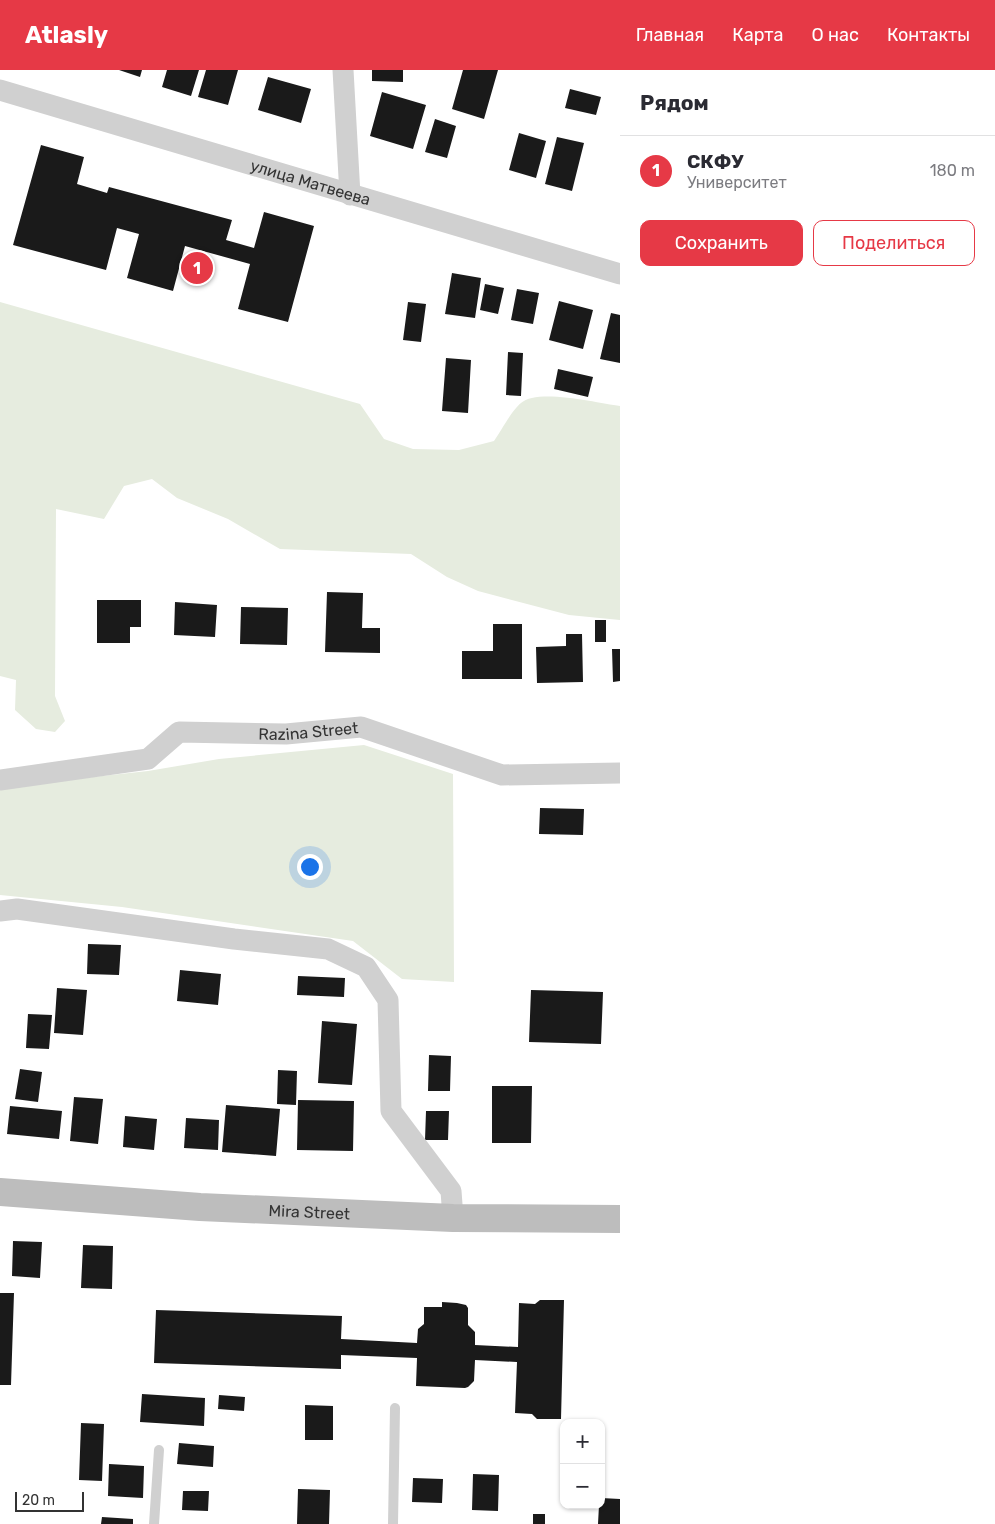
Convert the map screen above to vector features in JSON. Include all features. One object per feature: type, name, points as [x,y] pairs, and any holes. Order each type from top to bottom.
[{"type":"main road","name":"Mira Street","points":[[0,1192],[200,1208],[453,1218],[620,1219]]},
{"type":"street","points":[[343,70],[350,195]]},
{"type":"street","name":"улица Матвеева","points":[[0,90],[620,274]]},
{"type":"street","name":"Razina Street","points":[[0,780],[148,759],[179,732],[286,734],[361,727],[502,775],[620,773]]},
{"type":"street","points":[[0,911],[17,909],[234,939],[328,949],[366,967],[388,1000],[391,1111],[451,1191],[453,1218]]},
{"type":"lane","points":[[393,1524],[395,1408]]},
{"type":"lane","points":[[154,1524],[158,1450]]},
{"type":"shaded area","points":[[0,302],[360,404],[384,439],[413,449],[459,450],[494,441],[514,410],[521,403],[529,399],[540,397],[568,398],[620,406],[620,620],[569,615],[478,591],[447,577],[411,554],[280,549],[228,519],[177,498],[152,479],[124,486],[104,519],[56,509],[55,696],[65,721],[55,732],[36,729],[15,710],[16,680],[0,676]]},
{"type":"shaded area","points":[[364,745],[453,774],[454,982],[402,979],[353,941],[122,907],[0,895],[0,787],[148,771],[219,759]]},
{"type":"building","points":[[119,70],[142,70],[140,77]]},
{"type":"building","points":[[167,70],[199,70],[191,96],[162,87]]},
{"type":"building","points":[[206,70],[238,70],[228,105],[198,97]]},
{"type":"building","points":[[372,70],[403,70],[403,82],[372,81]]},
{"type":"building","points":[[463,70],[498,70],[484,119],[452,109]]},
{"type":"building","points":[[268,77],[311,89],[301,123],[258,110]]},
{"type":"building","points":[[570,89],[601,97],[596,115],[565,108]]},
{"type":"building","points":[[382,92],[426,105],[413,149],[370,136]]},
{"type":"building","points":[[435,119],[456,126],[447,158],[425,152]]},
{"type":"building","points":[[519,133],[546,141],[536,178],[509,170]]},
{"type":"building","points":[[557,137],[584,143],[572,191],[545,184]]},
{"type":"building","points":[[41,145],[84,157],[77,184],[107,193],[109,187],[232,220],[226,240],[254,248],[264,212],[314,226],[288,322],[238,309],[250,264],[185,246],[173,291],[127,278],[139,234],[117,228],[106,270],[13,245]]},
{"type":"building","points":[[452,273],[481,278],[475,318],[445,314]]},
{"type":"building","points":[[485,284],[504,288],[498,314],[480,310]]},
{"type":"building","points":[[517,289],[539,293],[533,324],[511,320]]},
{"type":"building","points":[[559,301],[593,310],[583,349],[549,340]]},
{"type":"building","points":[[408,302],[426,304],[421,342],[403,340]]},
{"type":"building","points":[[611,313],[620,315],[620,363],[600,359]]},
{"type":"building","points":[[508,352],[523,353],[521,396],[506,395]]},
{"type":"building","points":[[446,358],[471,360],[468,413],[442,411]]},
{"type":"building","points":[[558,369],[593,377],[588,397],[554,389]]},
{"type":"building","points":[[327,592],[363,593],[362,628],[380,628],[380,653],[325,652]]},
{"type":"building","points":[[97,600],[141,600],[141,627],[130,627],[130,643],[97,643]]},
{"type":"building","points":[[175,602],[217,605],[215,637],[174,635]]},
{"type":"building","points":[[241,607],[288,608],[287,645],[240,644]]},
{"type":"building","points":[[595,620],[606,620],[606,642],[595,642]]},
{"type":"building","points":[[493,624],[522,624],[522,679],[462,679],[462,651],[493,651]]},
{"type":"building","points":[[566,634],[582,634],[583,682],[537,683],[536,647],[566,646]]},
{"type":"building","points":[[612,649],[620,649],[620,681],[613,682]]},
{"type":"building","points":[[540,808],[584,809],[583,835],[539,834]]},
{"type":"building","points":[[88,944],[121,945],[119,975],[87,974]]},
{"type":"building","points":[[180,970],[221,974],[218,1005],[177,1001]]},
{"type":"building","points":[[298,976],[345,978],[344,997],[297,995]]},
{"type":"building","points":[[57,988],[87,990],[83,1035],[54,1033]]},
{"type":"building","points":[[531,990],[603,992],[601,1044],[529,1042]]},
{"type":"building","points":[[28,1014],[52,1015],[49,1049],[26,1048]]},
{"type":"building","points":[[322,1021],[357,1024],[352,1085],[318,1083]]},
{"type":"building","points":[[429,1055],[451,1056],[450,1091],[428,1091]]},
{"type":"building","points":[[20,1069],[42,1072],[38,1102],[15,1099]]},
{"type":"building","points":[[278,1070],[297,1071],[296,1105],[277,1104]]},
{"type":"building","points":[[492,1086],[532,1086],[531,1143],[492,1143]]},
{"type":"building","points":[[74,1097],[103,1099],[98,1144],[70,1141]]},
{"type":"building","points":[[298,1100],[354,1101],[353,1151],[297,1150]]},
{"type":"building","points":[[226,1105],[280,1109],[276,1156],[222,1152]]},
{"type":"building","points":[[10,1106],[62,1111],[59,1139],[7,1134]]},
{"type":"building","points":[[426,1111],[449,1111],[448,1140],[425,1140]]},
{"type":"building","points":[[125,1116],[157,1119],[154,1150],[123,1147]]},
{"type":"building","points":[[186,1118],[219,1120],[218,1150],[184,1148]]},
{"type":"building","points":[[13,1241],[42,1242],[40,1278],[12,1276]]},
{"type":"building","points":[[83,1245],[113,1246],[112,1289],[81,1288]]},
{"type":"building","points":[[0,1293],[14,1293],[11,1385],[0,1385]]},
{"type":"building","points":[[540,1300],[564,1300],[561,1419],[537,1419],[532,1414],[515,1413],[517,1362],[475,1360],[474,1381],[465,1388],[416,1386],[417,1358],[341,1355],[341,1369],[154,1363],[156,1310],[342,1316],[341,1339],[417,1343],[418,1329],[424,1324],[424,1307],[442,1307],[442,1302],[457,1303],[466,1305],[468,1308],[468,1325],[475,1332],[475,1345],[518,1347],[519,1303],[535,1304]]},
{"type":"building","points":[[142,1394],[205,1398],[204,1426],[140,1422]]},
{"type":"building","points":[[219,1395],[245,1397],[244,1411],[218,1409]]},
{"type":"building","points":[[305,1405],[333,1406],[333,1440],[305,1440]]},
{"type":"building","points":[[81,1423],[104,1424],[102,1481],[79,1480]]},
{"type":"building","points":[[179,1443],[214,1446],[213,1467],[177,1464]]},
{"type":"building","points":[[109,1464],[144,1466],[143,1498],[108,1496]]},
{"type":"building","points":[[473,1474],[499,1475],[498,1511],[472,1510]]},
{"type":"building","points":[[413,1478],[443,1479],[442,1503],[412,1502]]},
{"type":"building","points":[[298,1489],[330,1490],[329,1524],[297,1524]]},
{"type":"building","points":[[183,1491],[209,1491],[208,1511],[182,1510]]},
{"type":"building","points":[[605,1498],[620,1499],[620,1524],[598,1524],[599,1509],[605,1509]]},
{"type":"building","points":[[533,1514],[545,1514],[545,1524],[533,1524]]},
{"type":"building","points":[[102,1517],[133,1519],[133,1524],[101,1524]]},
{"type":"place","name":"СКФУ","points":[[197,268]]}]
